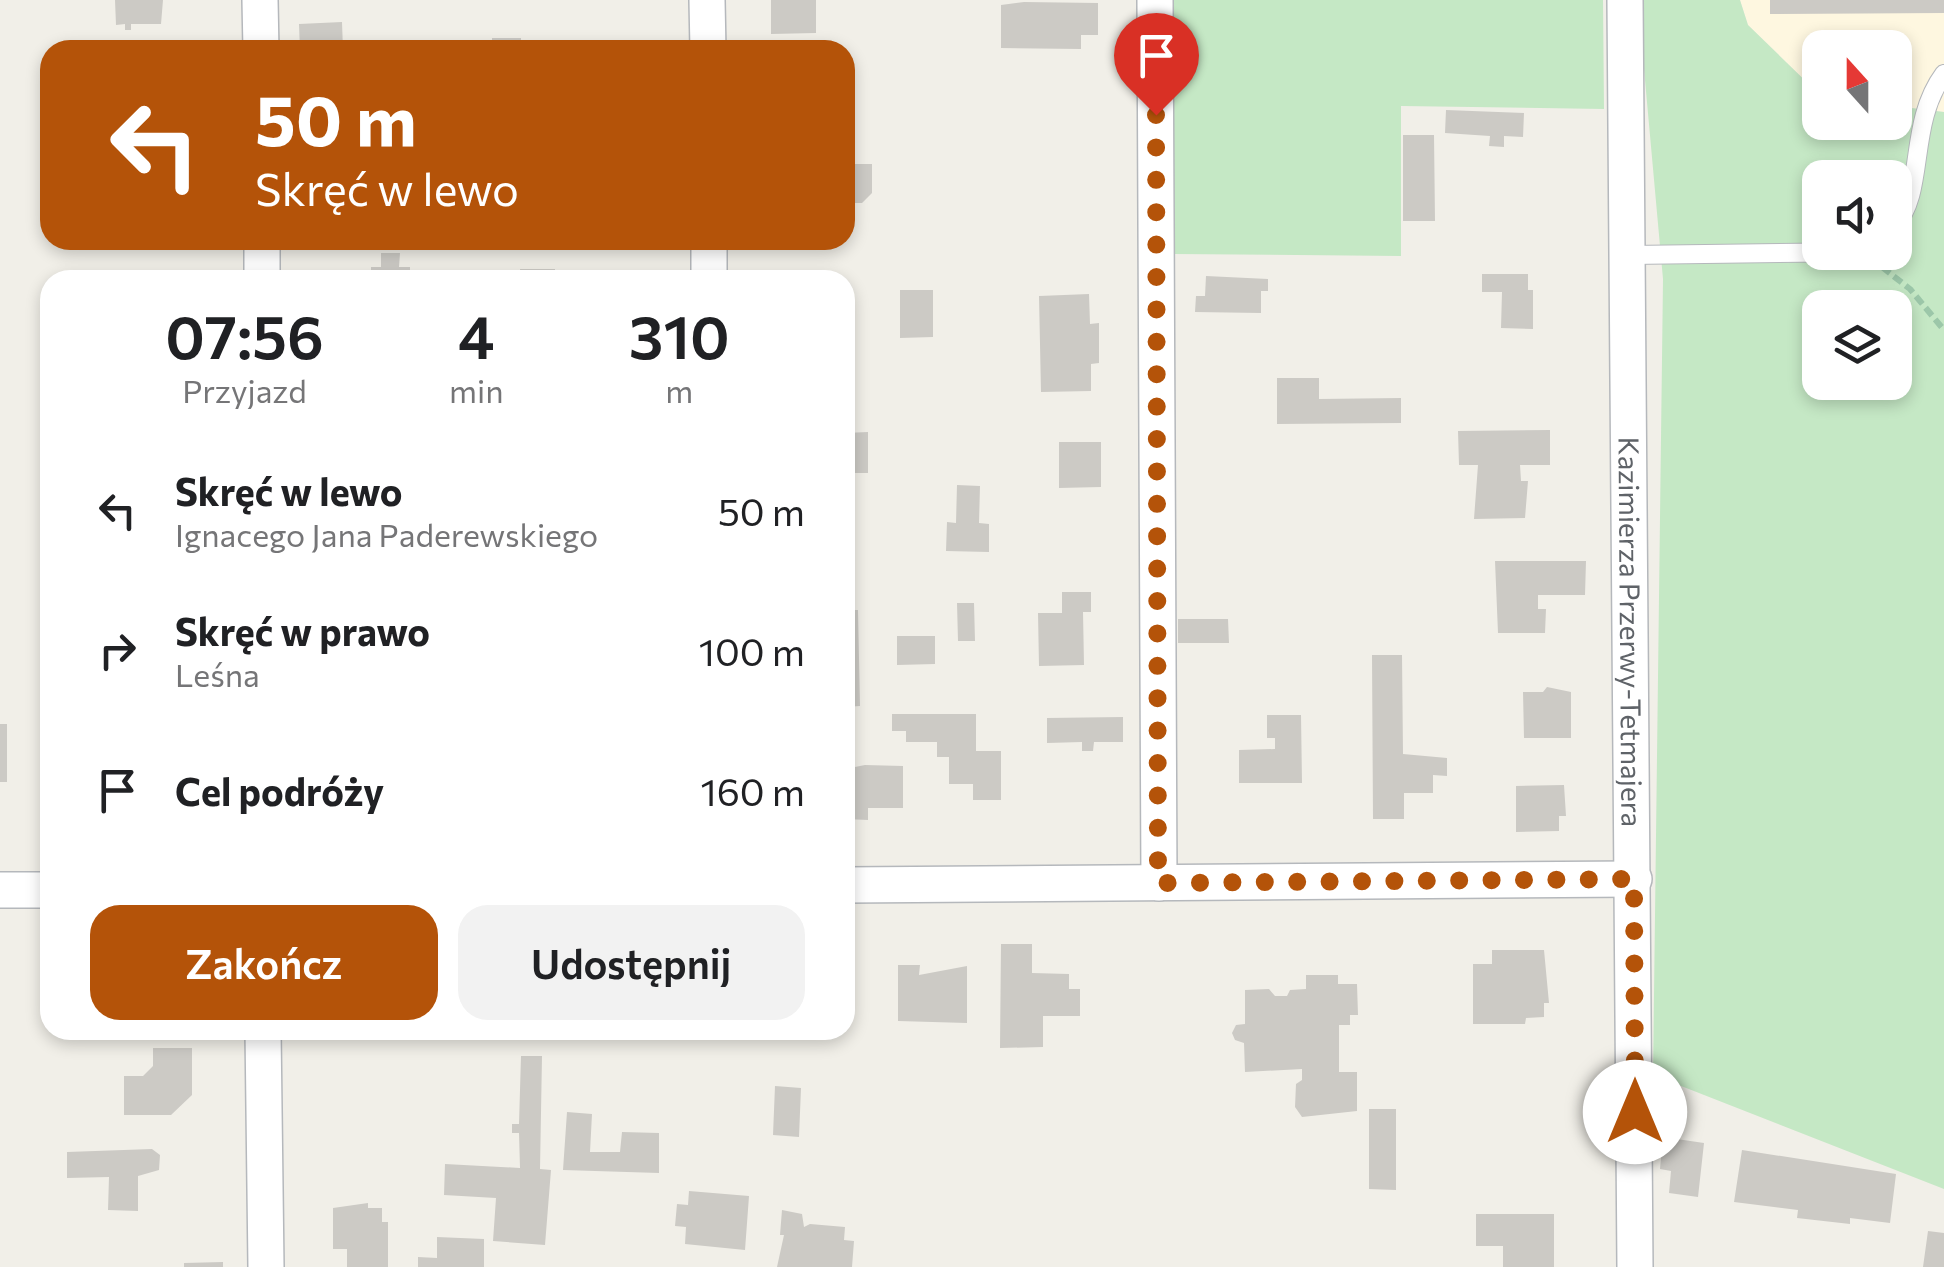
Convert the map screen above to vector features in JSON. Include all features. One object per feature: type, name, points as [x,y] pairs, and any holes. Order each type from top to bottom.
[{"type":"street","points":[[260,0],[261,40]]},
{"type":"street","points":[[707,0],[708,40]]},
{"type":"street","points":[[1155,0],[1158,883]]},
{"type":"street","name":"Kazimierza Przerwy-Tetmajera","points":[[1626,0],[1635,1267]]},
{"type":"street","points":[[855,886],[1634,879]]},
{"type":"street","points":[[0,890],[40,890]]},
{"type":"street","points":[[263,1040],[266,1267]]},
{"type":"lane","points":[[1912,194],[1923,109],[1944,74]]},
{"type":"lane","points":[[1630,256],[1802,254]]},
{"type":"path","points":[[1887,270],[1910,289],[1944,330]]},
{"type":"shaded area","points":[[1740,0],[1944,0],[1944,112],[1912,108],[1912,30],[1802,30],[1802,78],[1748,25]]},
{"type":"green space","points":[[1173,0],[1603,0],[1604,109],[1401,106],[1401,256],[1173,254]]},
{"type":"green space","points":[[1644,0],[1740,0],[1748,25],[1802,78],[1802,140],[1912,140],[1912,108],[1944,112],[1944,1189],[1653,1075],[1663,279],[1644,69]]},
{"type":"building","points":[[115,0],[163,0],[161,24],[131,24],[131,30],[125,30],[125,24],[116,25]]},
{"type":"building","points":[[771,0],[816,0],[816,33],[771,34]]},
{"type":"building","points":[[1770,0],[1944,0],[1944,13],[1770,14]]},
{"type":"building","points":[[1098,3],[1098,35],[1081,35],[1081,49],[1001,48],[1001,5]]},
{"type":"building","points":[[342,22],[343,40],[300,40],[299,24]]},
{"type":"building","points":[[1446,110],[1524,113],[1523,137],[1504,136],[1504,147],[1489,146],[1490,136],[1445,133]]},
{"type":"building","points":[[1403,135],[1434,135],[1435,221],[1403,221]]},
{"type":"building","points":[[855,164],[872,164],[872,193],[862,203],[855,203]]},
{"type":"building","points":[[381,253],[400,253],[399,267],[410,270],[371,270],[381,267]]},
{"type":"building","points":[[1482,274],[1528,274],[1528,290],[1533,290],[1533,329],[1501,328],[1502,292],[1482,292]]},
{"type":"building","points":[[1206,276],[1268,279],[1268,291],[1261,291],[1261,313],[1195,312],[1196,296],[1205,296]]},
{"type":"building","points":[[900,290],[933,290],[933,337],[900,338]]},
{"type":"building","points":[[1089,294],[1090,324],[1099,323],[1099,363],[1091,364],[1091,391],[1041,392],[1039,296]]},
{"type":"building","points":[[1277,378],[1319,378],[1319,399],[1401,398],[1401,423],[1277,424]]},
{"type":"building","points":[[1550,430],[1550,465],[1520,465],[1521,481],[1528,481],[1525,518],[1474,519],[1478,465],[1459,465],[1458,431]]},
{"type":"building","points":[[868,432],[868,473],[855,473],[855,433]]},
{"type":"building","points":[[1059,442],[1101,442],[1101,487],[1059,488]]},
{"type":"building","points":[[957,485],[980,486],[979,523],[989,524],[989,552],[946,551],[947,522],[956,523]]},
{"type":"building","points":[[1495,561],[1586,561],[1585,595],[1538,595],[1538,609],[1546,609],[1545,633],[1498,633]]},
{"type":"building","points":[[1062,592],[1091,592],[1091,612],[1083,612],[1084,665],[1039,666],[1038,613],[1062,613]]},
{"type":"building","points":[[957,603],[974,603],[975,641],[958,641]]},
{"type":"building","points":[[855,610],[858,610],[860,706],[855,706]]},
{"type":"building","points":[[1178,619],[1228,619],[1229,643],[1178,643]]},
{"type":"building","points":[[897,636],[935,636],[935,664],[897,665]]},
{"type":"building","points":[[1372,655],[1402,655],[1403,754],[1447,758],[1447,776],[1433,775],[1433,793],[1404,793],[1404,819],[1373,819]]},
{"type":"building","points":[[1547,687],[1571,692],[1571,738],[1524,738],[1523,692],[1543,692]]},
{"type":"building","points":[[892,714],[976,714],[976,751],[1001,751],[1001,800],[973,800],[973,784],[949,784],[949,757],[937,757],[937,742],[906,742],[906,731],[892,731]]},
{"type":"building","points":[[1267,715],[1301,715],[1302,783],[1239,783],[1239,750],[1275,749],[1275,738],[1267,738]]},
{"type":"building","points":[[1123,717],[1123,742],[1094,742],[1093,751],[1082,751],[1082,742],[1047,743],[1047,718]]},
{"type":"building","points":[[0,724],[7,724],[7,782],[0,782]]},
{"type":"building","points":[[903,766],[903,808],[868,808],[868,820],[855,819],[855,767]]},
{"type":"building","points":[[1564,785],[1566,816],[1559,816],[1559,831],[1516,832],[1516,786]]},
{"type":"building","points":[[1001,944],[1032,944],[1032,973],[1069,974],[1069,989],[1080,989],[1080,1016],[1043,1016],[1043,1047],[1000,1048]]},
{"type":"building","points":[[1492,950],[1544,950],[1549,1003],[1544,1003],[1544,1017],[1526,1018],[1525,1024],[1473,1024],[1473,964],[1492,964]]},
{"type":"building","points":[[898,965],[920,965],[919,975],[967,966],[967,1023],[898,1021]]},
{"type":"building","points":[[1306,975],[1338,975],[1338,984],[1357,984],[1358,1015],[1350,1015],[1350,1025],[1339,1025],[1339,1072],[1357,1072],[1357,1111],[1302,1117],[1295,1107],[1296,1084],[1302,1080],[1302,1069],[1245,1072],[1244,1043],[1235,1040],[1232,1033],[1236,1025],[1245,1024],[1245,990],[1269,989],[1275,996],[1287,996],[1290,990],[1306,989]]},
{"type":"building","points":[[153,1048],[192,1048],[192,1095],[171,1115],[124,1115],[124,1076],[143,1076],[153,1066]]},
{"type":"building","points":[[521,1056],[542,1056],[540,1169],[551,1170],[545,1245],[493,1241],[496,1198],[444,1195],[445,1164],[520,1168],[519,1133],[512,1133],[512,1124],[519,1124]]},
{"type":"building","points":[[775,1086],[801,1088],[799,1137],[773,1135]]},
{"type":"building","points":[[1369,1109],[1396,1109],[1396,1190],[1369,1189]]},
{"type":"building","points":[[567,1112],[592,1114],[590,1152],[620,1152],[622,1132],[659,1133],[659,1173],[563,1170]]},
{"type":"building","points":[[1663,1137],[1704,1143],[1698,1197],[1669,1193],[1671,1171],[1660,1169]]},
{"type":"building","points":[[152,1149],[160,1155],[159,1170],[138,1176],[138,1211],[108,1210],[109,1177],[67,1178],[67,1152]]},
{"type":"building","points":[[1742,1150],[1896,1174],[1890,1223],[1850,1218],[1850,1224],[1797,1218],[1798,1210],[1734,1202]]},
{"type":"building","points":[[689,1191],[749,1196],[745,1250],[685,1244],[686,1227],[675,1226],[677,1204],[688,1205]]},
{"type":"building","points":[[368,1203],[368,1208],[382,1208],[382,1222],[388,1222],[388,1267],[347,1267],[347,1249],[333,1249],[333,1208]]},
{"type":"building","points":[[782,1210],[802,1214],[804,1227],[845,1227],[844,1240],[854,1241],[852,1267],[777,1267],[784,1235],[780,1235]]},
{"type":"building","points":[[1476,1214],[1554,1214],[1554,1267],[1503,1267],[1503,1246],[1476,1246]]},
{"type":"building","points":[[1928,1231],[1944,1233],[1944,1267],[1923,1267]]},
{"type":"building","points":[[437,1237],[484,1239],[484,1267],[418,1267],[418,1257],[437,1258]]},
{"type":"building","points":[[223,1262],[223,1267],[184,1267],[184,1263]]},
{"type":"route","points":[[1156,115],[1158,883],[1634,879],[1635,1112]]}]
